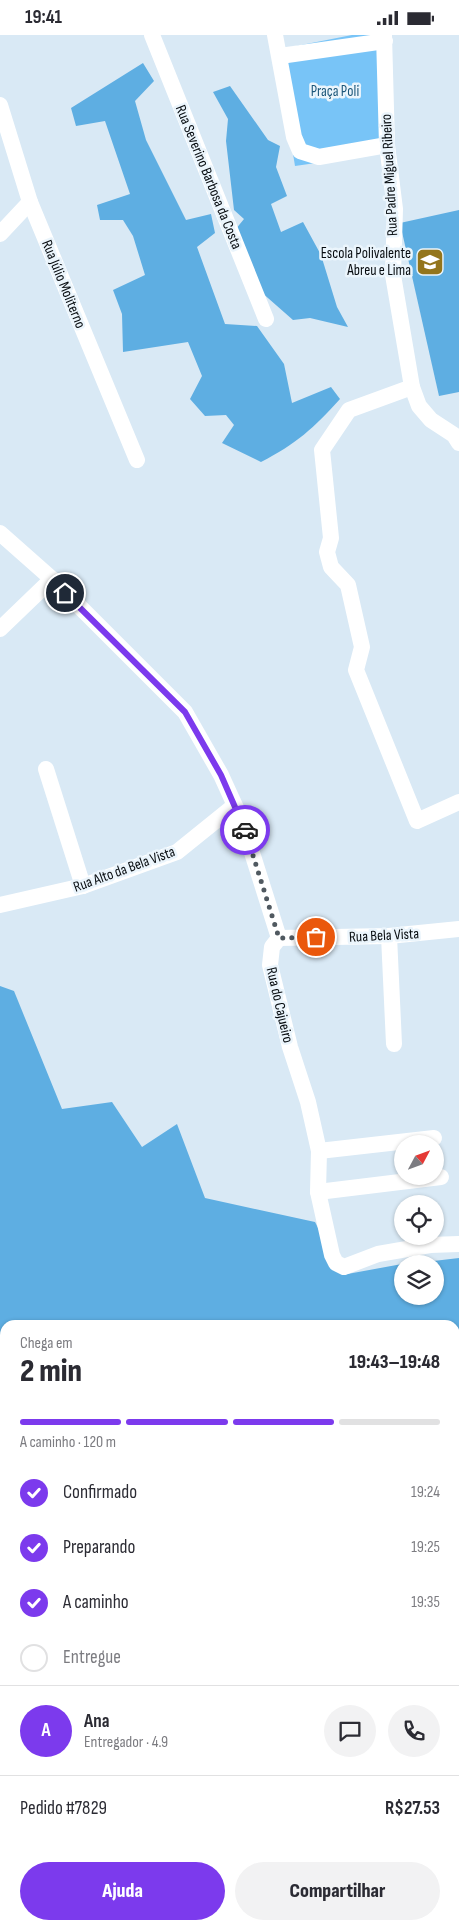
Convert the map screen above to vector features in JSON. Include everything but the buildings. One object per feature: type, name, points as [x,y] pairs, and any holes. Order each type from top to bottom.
[{"type":"street","name":"Rua Severino Barbosa da Costa","points":[[152,35],[266,319]]},
{"type":"street","points":[[275,35],[294,137],[300,151],[319,157],[387,145]]},
{"type":"street","points":[[280,56],[385,38]]},
{"type":"street","name":"Rua Padre Miguel Ribeiro","points":[[385,38],[387,145],[395,209],[392,275],[412,387],[419,406],[432,420],[451,426],[459,443]]},
{"type":"street","name":"Rua Júlio Moliterno","points":[[0,105],[30,202],[136,460]]},
{"type":"street","points":[[0,234],[30,202]]},
{"type":"street","points":[[412,387],[349,410],[322,450],[320,455],[331,538],[327,552],[331,567],[348,585],[362,647],[356,670],[417,821],[459,802]]},
{"type":"street","points":[[0,533],[52,579],[185,712],[221,775],[242,821],[279,938]]},
{"type":"street","points":[[0,629],[52,579]]},
{"type":"street","points":[[46,769],[83,886]]},
{"type":"street","name":"Rua Alto da Bela Vista","points":[[0,905],[83,886],[177,852],[234,806]]},
{"type":"street","name":"Rua Bela Vista","points":[[279,938],[390,936],[459,929]]},
{"type":"street","points":[[390,936],[394,1044]]},
{"type":"street","name":"Rua do Cajueiro","points":[[279,938],[272,947],[270,965],[290,1047],[308,1102],[318,1151],[318,1192],[332,1255],[336,1263],[344,1267],[378,1254],[430,1245],[459,1244]]},
{"type":"street","points":[[318,1151],[394,1142]]},
{"type":"street","points":[[318,1192],[394,1183]]},
{"type":"green space","name":"Praça Poli","points":[[352,35],[382,35],[392,152],[295,166],[276,50]]},
{"type":"shaded area","points":[[143,63],[154,81],[135,101],[146,140],[186,220],[211,214],[215,233],[197,247],[225,324],[257,326],[284,364],[292,403],[331,387],[340,399],[304,435],[261,462],[222,443],[234,425],[226,415],[205,416],[190,399],[202,376],[188,342],[123,352],[122,314],[113,290],[145,275],[133,236],[123,220],[100,220],[97,205],[130,194],[105,121],[76,126],[71,108]]},
{"type":"shaded area","points":[[230,86],[268,140],[280,146],[276,167],[287,196],[271,204],[281,232],[303,222],[321,255],[337,307],[348,327],[310,318],[293,320],[260,291],[235,230],[244,219],[234,210],[226,141],[228,119],[213,92]]},
{"type":"shaded area","points":[[459,210],[459,392],[439,396],[400,223]]},
{"type":"shaded area","points":[[0,986],[14,991],[62,1109],[112,1102],[142,1147],[177,1124],[205,1198],[315,1222],[342,1275],[394,1265],[394,1305],[444,1305],[444,1260],[459,1258],[459,1320],[0,1320]]},
{"type":"way so far","points":[[245,830],[279,938],[316,937]]},
{"type":"place","name":"Escola Polivalente Abreu e Lima","points":[[430,262]]},
{"type":"route","points":[[65,593],[185,712],[221,775],[245,830]]}]
